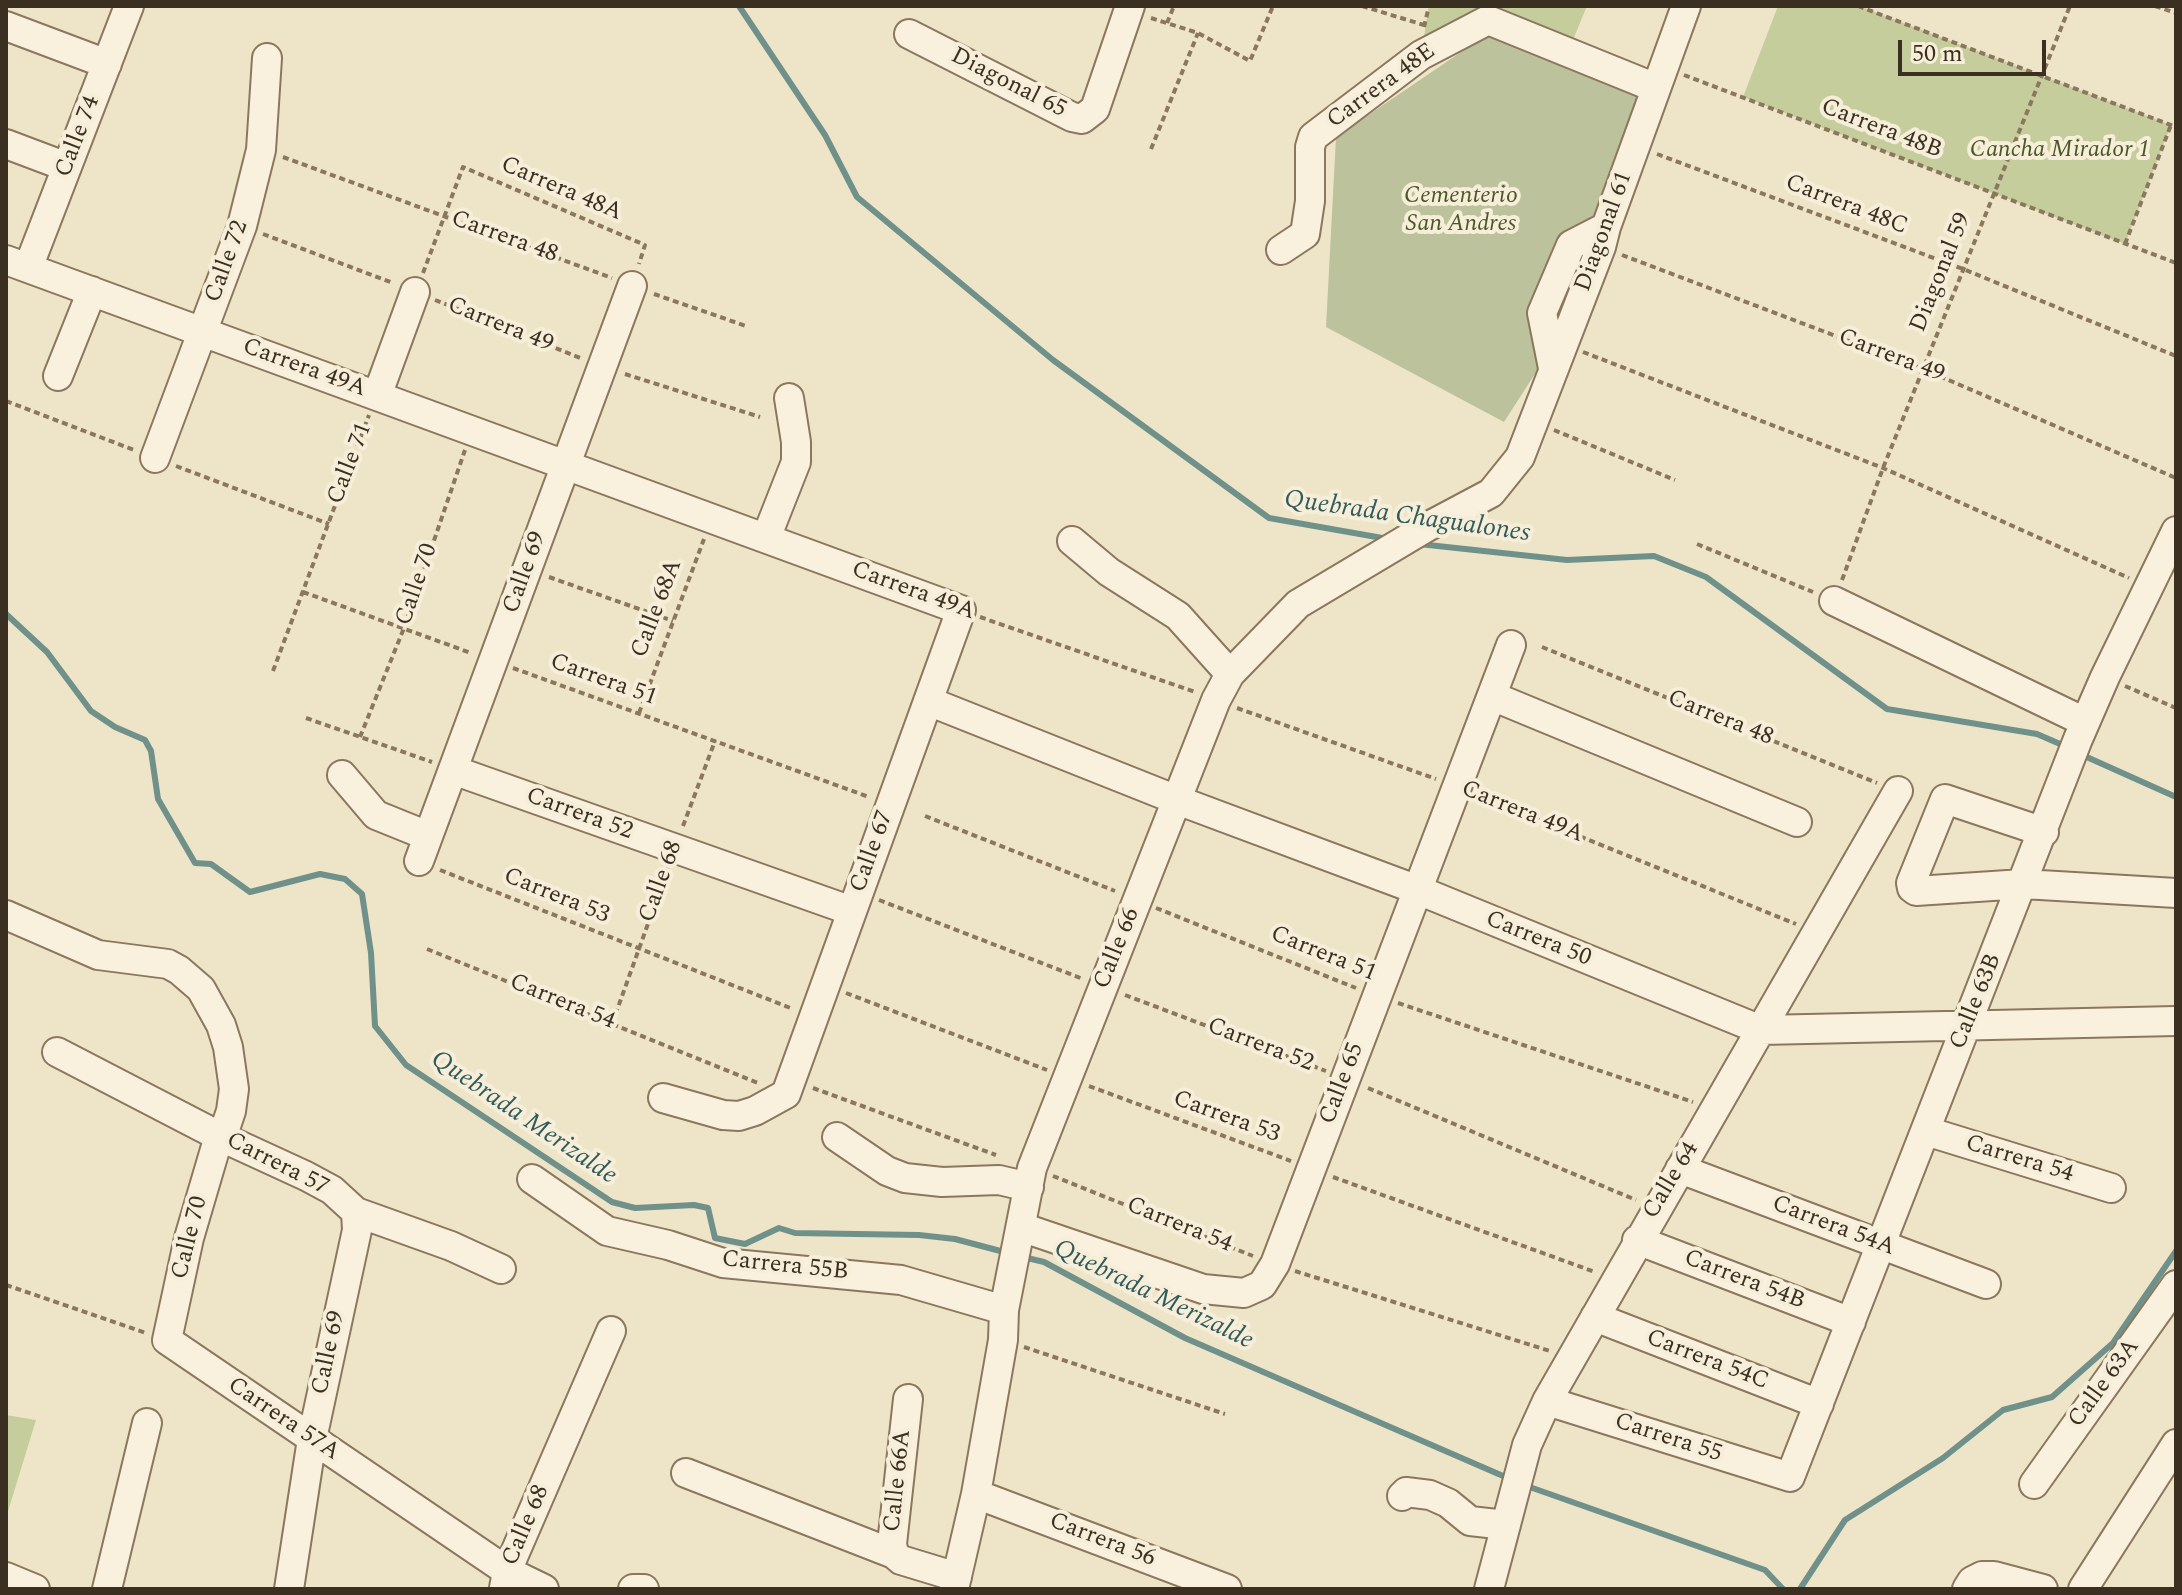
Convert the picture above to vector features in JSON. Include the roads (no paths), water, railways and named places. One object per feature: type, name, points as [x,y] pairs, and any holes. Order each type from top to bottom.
[{"type":"street","name":"Calle 74","points":[[17,264],[67,167],[129,6]]},
{"type":"street","name":"Diagonal 61","points":[[1520,457],[1558,356],[1542,313],[1571,245],[1604,237],[1686,6]]},
{"type":"street","name":"Diagonal 65","points":[[909,34],[1072,117],[1082,119],[1095,109],[1129,8]]},
{"type":"street","name":"Carrera 48E","points":[[1281,250],[1305,234],[1313,137],[1421,55],[1488,20],[1660,77]]},
{"type":"street","points":[[6,26],[107,64]]},
{"type":"street","name":"Calle 72","points":[[155,458],[242,226],[261,150],[267,58]]},
{"type":"street","points":[[6,144],[67,167]]},
{"type":"street","name":"Carrera 49A","points":[[17,264],[961,610]]},
{"type":"street","name":"Calle 69","points":[[342,775],[376,815],[424,848],[632,286]]},
{"type":"street","points":[[58,376],[92,291]]},
{"type":"street","name":"Calle 71","points":[[377,396],[415,292]]},
{"type":"street","points":[[766,538],[796,462],[789,398]]},
{"type":"street","name":"Calle 66","points":[[955,1583],[976,1494],[1003,1340],[1004,1310],[1030,1177],[1216,700],[1230,674],[1298,604],[1427,527],[1491,493],[1520,457]]},
{"type":"street","name":"Calle 63B","points":[[1790,1477],[2078,742],[2105,677],[2176,531]]},
{"type":"street","points":[[1072,541],[1109,572],[1178,616],[1230,674]]},
{"type":"street","points":[[1834,601],[2078,742]]},
{"type":"street","name":"Calle 67","points":[[663,1098],[723,1115],[739,1116],[755,1111],[789,1087],[961,610]]},
{"type":"street","name":"Calle 65","points":[[1021,1229],[1203,1289],[1244,1293],[1262,1285],[1275,1264],[1511,645]]},
{"type":"street","points":[[1492,696],[1797,822]]},
{"type":"street","name":"Carrera 50","points":[[928,701],[1177,800],[1418,890],[1761,1030],[2176,1021]]},
{"type":"street","name":"Carrera 52","points":[[453,770],[675,848],[856,902]]},
{"type":"street","name":"Calle 64","points":[[1489,1589],[1527,1445],[1547,1401],[1898,791]]},
{"type":"street","points":[[2044,832],[1945,799],[1912,888],[1916,891],[2023,884],[2176,893]]},
{"type":"street","name":"Calle 70","points":[[6,915],[98,955],[168,964],[201,989],[221,1025],[228,1047],[234,1089],[226,1126],[219,1136],[189,1238],[167,1340]]},
{"type":"street","name":"Carrera 57","points":[[57,1052],[219,1136],[332,1190],[356,1212],[451,1246],[501,1269]]},
{"type":"street","name":"Carrera 54","points":[[1926,1131],[2111,1188]]},
{"type":"street","points":[[837,1137],[887,1171],[905,1178],[942,1182],[1030,1177]]},
{"type":"street","name":"Carrera 54A","points":[[1680,1169],[1986,1284]]},
{"type":"street","name":"Carrera 55B","points":[[532,1179],[607,1231],[668,1245],[723,1263],[901,1280],[1004,1310]]},
{"type":"street","name":"Calle 69","points":[[289,1589],[312,1439],[357,1230],[356,1212]]},
{"type":"street","name":"Carrera 54B","points":[[1637,1240],[1851,1322]]},
{"type":"street","name":"Calle 63A","points":[[2034,1484],[2176,1285]]},
{"type":"street","name":"Carrera 54C","points":[[1595,1317],[1819,1404]]},
{"type":"street","name":"Calle 68","points":[[505,1580],[611,1331]]},
{"type":"street","name":"Carrera 57A","points":[[167,1340],[312,1439],[505,1580],[544,1589]]},
{"type":"street","name":"Calle 66A","points":[[897,1557],[892,1544],[908,1399]]},
{"type":"street","name":"Carrera 55","points":[[1547,1401],[1790,1477]]},
{"type":"street","points":[[107,1589],[147,1423]]},
{"type":"street","points":[[2083,1589],[2176,1444]]},
{"type":"street","points":[[686,1473],[955,1583]]},
{"type":"street","points":[[1402,1496],[1406,1492],[1430,1495],[1448,1503],[1470,1521],[1506,1525]]},
{"type":"street","name":"Carrera 56","points":[[976,1494],[1227,1589]]},
{"type":"street","points":[[1974,1582],[1994,1576],[2043,1589]]},
{"type":"street","points":[[6,1577],[35,1589]]},
{"type":"street","points":[[633,1589],[644,1589]]},
{"type":"waterway","name":"Quebrada Chagualones","points":[[739,6],[825,135],[857,197],[1053,360],[1269,518],[1388,539]]},
{"type":"waterway","name":"Quebrada Chagualones","points":[[1419,544],[1567,560],[1654,556],[1706,577],[1887,709],[2037,734],[2067,747]]},
{"type":"waterway","name":"Quebrada Merizalde","points":[[6,614],[47,652],[91,711],[115,727],[145,740],[151,751],[158,799],[195,863],[211,864],[250,892],[320,874],[345,879],[362,894],[371,953],[375,1026],[406,1065],[612,1202],[635,1208],[694,1205],[708,1208],[715,1238],[745,1244],[779,1228],[795,1233],[919,1235],[955,1239],[1008,1253]]},
{"type":"waterway","name":"Quebrada Chagualones","points":[[2080,754],[2176,797]]},
{"type":"waterway","points":[[1800,1589],[1845,1520],[1943,1458],[2003,1410],[2052,1397],[2113,1343],[2176,1251]]},
{"type":"waterway","name":"Quebrada Merizalde","points":[[1023,1257],[1044,1262],[1185,1338],[1510,1479]]},
{"type":"waterway","name":"Quebrada Merizalde","points":[[1524,1485],[1765,1570],[1783,1589]]},
{"type":"park label","name":"Cancha Mirador 1","points":[[2060,151]]},
{"type":"park label","name":"Cementerio San Andres","points":[[1461,211]]}]
